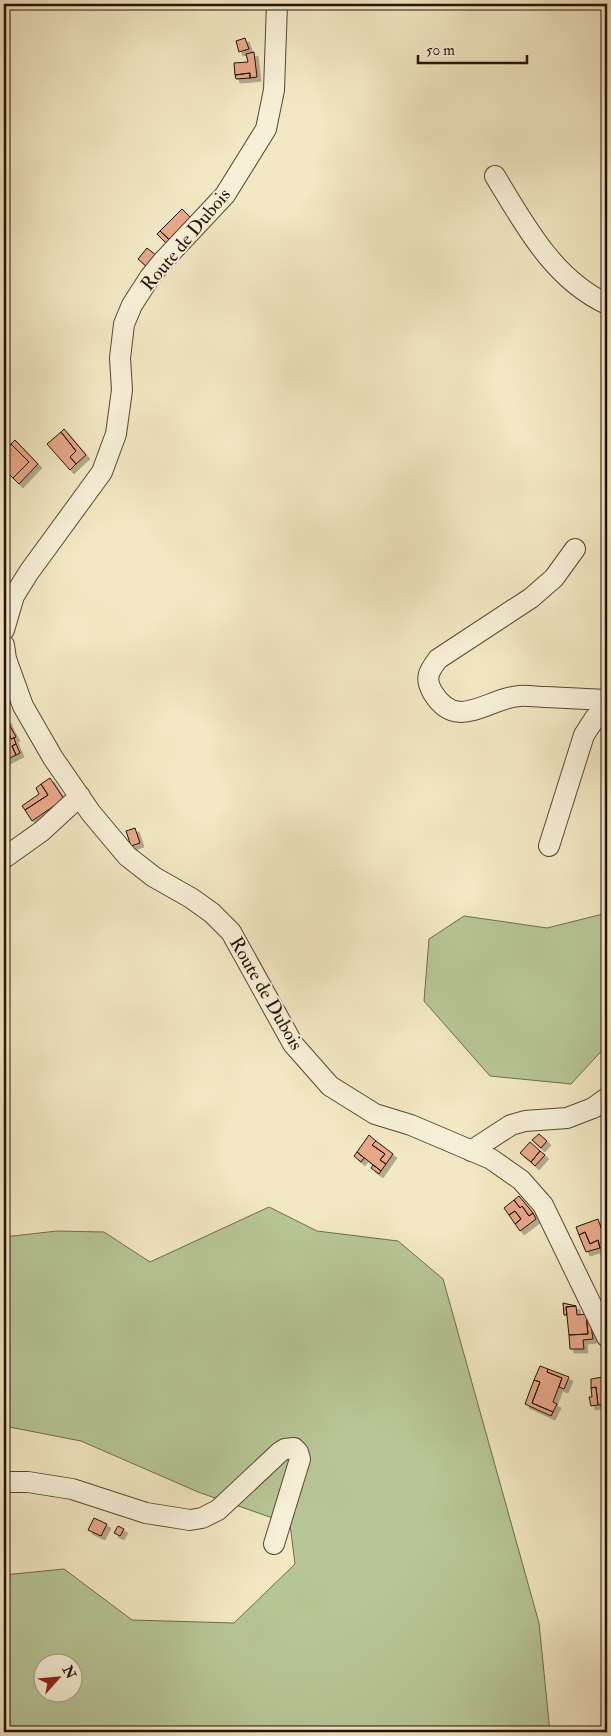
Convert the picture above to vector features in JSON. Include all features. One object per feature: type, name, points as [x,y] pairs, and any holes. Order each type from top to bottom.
[{"type":"street","name":"Route de Dubois","points":[[4,626],[14,596],[29,572],[102,472],[116,434],[122,390],[120,358],[124,324],[132,305],[150,276],[225,195],[266,129],[274,90],[277,4]]},
{"type":"street","points":[[495,176],[539,247],[572,282],[594,298],[607,304]]},
{"type":"street","points":[[575,549],[554,578],[531,598],[438,659],[429,671],[429,686],[440,704],[451,711],[469,712],[501,700],[519,696],[607,700]]},
{"type":"street","name":"Route de Dubois","points":[[4,645],[6,659],[23,706],[54,758],[91,813],[127,856],[154,877],[191,898],[212,913],[231,932],[293,1044],[330,1086],[375,1114],[411,1125],[490,1159],[521,1180],[543,1205],[607,1337]]},
{"type":"street","points":[[549,846],[584,735],[594,718],[607,708]]},
{"type":"street","points":[[4,858],[42,831],[80,796]]},
{"type":"street","points":[[471,1151],[511,1125],[525,1121],[567,1118],[582,1114],[607,1098]]},
{"type":"street","points":[[4,1482],[28,1482],[72,1489],[146,1514],[190,1520],[202,1518],[218,1510],[280,1452],[284,1449],[294,1448],[298,1452],[300,1459],[274,1544]]},
{"type":"green space","points":[[607,913],[607,1045],[571,1084],[490,1076],[424,1001],[429,939],[464,916],[547,928]]},
{"type":"green space","points":[[269,1207],[317,1231],[398,1241],[443,1279],[539,1623],[550,1732],[4,1732],[4,1575],[64,1569],[132,1620],[234,1623],[295,1564],[290,1524],[198,1492],[81,1441],[4,1426],[4,1237],[57,1231],[104,1232],[150,1262]]},
{"type":"building","points":[[245,38],[249,49],[239,52],[236,41]]},
{"type":"building","points":[[254,52],[257,77],[250,78],[250,73],[235,75],[234,63],[248,62],[246,54]]},
{"type":"building","points":[[250,73],[250,78],[236,79],[235,75]]},
{"type":"building","points":[[182,209],[193,223],[174,244],[160,231]]},
{"type":"building","points":[[190,217],[197,224],[173,250],[157,234],[160,231],[174,244],[193,223],[188,219]]},
{"type":"building","points":[[147,248],[157,256],[147,267],[138,259]]},
{"type":"building","points":[[64,429],[86,455],[76,464],[70,457],[76,451],[61,432]]},
{"type":"building","points":[[61,432],[76,451],[70,457],[76,464],[70,470],[47,444]]},
{"type":"building","points":[[15,440],[38,464],[19,484],[13,478],[29,462],[11,444]]},
{"type":"building","points":[[11,444],[29,462],[13,478],[4,469],[4,452]]},
{"type":"building","points":[[7,719],[10,726],[6,728],[11,739],[14,738],[16,744],[12,746],[16,755],[4,761],[4,720]]},
{"type":"building","points":[[10,726],[16,737],[11,739],[6,728]]},
{"type":"building","points":[[16,744],[20,753],[16,755],[12,746]]},
{"type":"building","points":[[50,778],[64,799],[32,821],[25,810],[48,795],[41,784]]},
{"type":"building","points":[[41,784],[48,795],[25,810],[22,806],[39,794],[36,788]]},
{"type":"building","points":[[135,828],[140,843],[131,846],[126,831]]},
{"type":"building","points":[[539,1134],[547,1141],[541,1148],[532,1140]]},
{"type":"building","points":[[369,1135],[376,1141],[372,1145],[385,1154],[380,1160],[386,1164],[381,1171],[357,1152]]},
{"type":"building","points":[[376,1141],[393,1154],[386,1164],[380,1160],[385,1154],[372,1145]]},
{"type":"building","points":[[530,1142],[540,1151],[531,1162],[520,1153]]},
{"type":"building","points":[[540,1151],[545,1155],[535,1166],[531,1162]]},
{"type":"building","points":[[357,1152],[364,1158],[361,1162],[354,1156]]},
{"type":"building","points":[[373,1165],[381,1171],[379,1174],[371,1168]]},
{"type":"building","points":[[519,1196],[533,1213],[529,1216],[522,1206],[520,1208],[514,1200]]},
{"type":"building","points":[[514,1200],[520,1208],[522,1206],[529,1216],[533,1213],[536,1219],[520,1231],[515,1224],[521,1219],[515,1211],[509,1215],[504,1208]]},
{"type":"building","points":[[515,1211],[521,1219],[515,1224],[509,1215]]},
{"type":"building","points":[[598,1219],[607,1245],[600,1248],[598,1240],[590,1244],[585,1232],[579,1235],[576,1227]]},
{"type":"building","points":[[585,1232],[590,1244],[598,1240],[600,1248],[586,1252],[579,1235]]},
{"type":"building","points":[[563,1303],[576,1306],[566,1307],[567,1315],[564,1315]]},
{"type":"building","points":[[576,1306],[577,1315],[586,1314],[588,1334],[569,1335],[566,1307]]},
{"type":"building","points":[[589,1313],[593,1339],[583,1340],[584,1349],[570,1349],[569,1335],[588,1334],[586,1314]]},
{"type":"building","points":[[540,1366],[548,1369],[547,1372],[562,1378],[553,1402],[557,1404],[553,1412],[532,1403],[540,1382],[534,1380]]},
{"type":"building","points":[[548,1369],[569,1377],[564,1389],[559,1387],[562,1378],[547,1372]]},
{"type":"building","points":[[603,1377],[607,1377],[606,1396]]},
{"type":"building","points":[[603,1377],[607,1404],[598,1405],[596,1387],[591,1388],[591,1379]]},
{"type":"building","points":[[534,1380],[540,1382],[532,1403],[553,1412],[551,1416],[525,1404]]},
{"type":"building","points":[[596,1387],[598,1405],[591,1406],[589,1397],[592,1397],[591,1388]]},
{"type":"building","points":[[94,1518],[107,1524],[101,1536],[88,1530]]},
{"type":"building","points":[[118,1526],[124,1529],[120,1536],[114,1533]]}]
